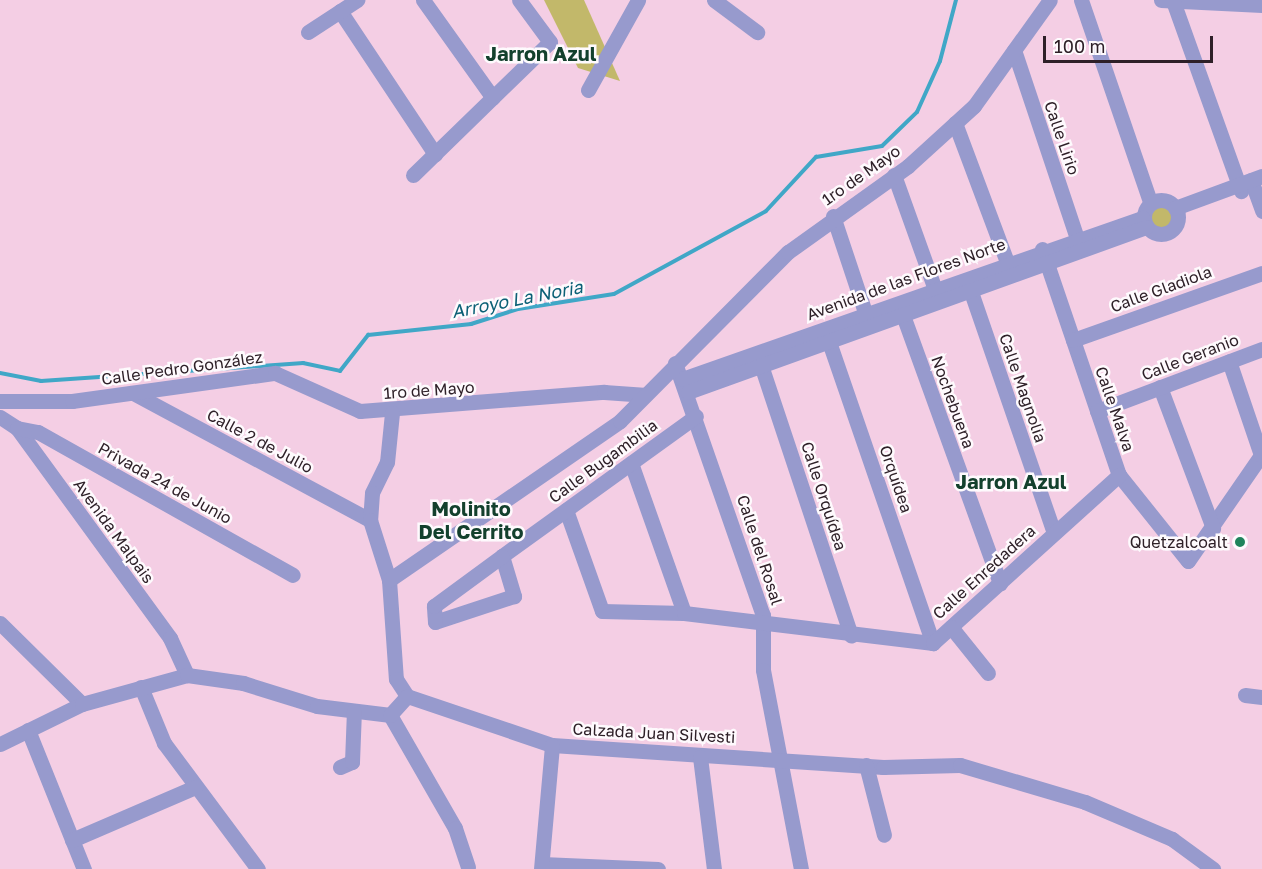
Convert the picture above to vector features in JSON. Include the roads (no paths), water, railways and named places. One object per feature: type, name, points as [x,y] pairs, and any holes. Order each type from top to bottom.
[{"type":"street","points":[[308,32],[357,0]]},
{"type":"street","points":[[423,0],[493,98]]},
{"type":"street","points":[[413,175],[550,42],[519,0]]},
{"type":"street","points":[[588,90],[638,0]]},
{"type":"street","points":[[714,0],[757,32]]},
{"type":"street","name":"1ro de Mayo","points":[[675,363],[788,252],[833,216],[894,175],[955,123],[1014,50],[1050,0]]},
{"type":"street","points":[[1081,0],[1154,201],[1144,223],[1157,235],[1168,233],[1176,211]]},
{"type":"street","points":[[1088,0],[1115,91]]},
{"type":"street","points":[[1161,0],[1261,8]]},
{"type":"street","points":[[1173,1],[1262,211]]},
{"type":"street","points":[[340,11],[435,154]]},
{"type":"street","name":"Calle Lirio","points":[[1014,50],[1077,238]]},
{"type":"street","points":[[955,123],[1007,262]]},
{"type":"street","points":[[894,175],[934,287]]},
{"type":"street","points":[[1154,201],[1176,211],[1251,184]]},
{"type":"street","points":[[833,216],[865,312]]},
{"type":"street","name":"Avenida de las Flores Norte","points":[[685,385],[865,312],[900,308],[970,289],[1077,238],[1144,223]]},
{"type":"street","name":"Avenida de las Flores Norte","points":[[685,385],[762,368],[830,344],[900,308],[934,287],[1007,262],[1043,256],[1144,223]]},
{"type":"street","name":"Calle Malva","points":[[1043,256],[1119,475],[1188,561],[1213,528]]},
{"type":"street","name":"Calle Gladiola","points":[[1073,340],[1262,273]]},
{"type":"street","name":"Calle Magnolia","points":[[970,289],[1054,533]]},
{"type":"street","name":"Nochebuena","points":[[900,308],[1000,584]]},
{"type":"street","name":"Orquídea","points":[[824,327],[933,643]]},
{"type":"street","name":"Calle Geranio","points":[[1097,411],[1262,349]]},
{"type":"street","points":[[1213,528],[1261,456],[1229,361]]},
{"type":"street","points":[[388,580],[620,421],[675,363]]},
{"type":"street","name":"Calle del Rosal","points":[[675,363],[696,416],[763,625],[763,670],[777,756],[801,869]]},
{"type":"street","name":"Calle Orquídea","points":[[762,368],[851,636]]},
{"type":"street","name":"Calle Pedro González","points":[[6,402],[133,393],[275,373],[360,411]]},
{"type":"street","points":[[1160,387],[1213,528]]},
{"type":"street","name":"1ro de Mayo","points":[[360,411],[392,412],[604,392],[643,395]]},
{"type":"street","name":"Calle 2 de Julio","points":[[133,393],[370,520]]},
{"type":"street","points":[[0,415],[6,402]]},
{"type":"street","points":[[390,716],[407,696],[396,679],[388,580],[370,520],[372,493],[387,462],[392,412]]},
{"type":"street","name":"Avenida Malpais","points":[[0,415],[16,428],[170,638],[187,675]]},
{"type":"street","name":"Calle Bugambilia","points":[[502,556],[514,596],[435,622],[434,606],[502,556],[696,416]]},
{"type":"street","name":"Privada 24 de Junio","points":[[16,428],[38,432],[293,575]]},
{"type":"street","points":[[631,463],[684,613]]},
{"type":"street","name":"Calle Enredadera","points":[[566,510],[602,611],[684,613],[851,636],[933,643],[1119,475]]},
{"type":"street","points":[[0,623],[82,704]]},
{"type":"street","points":[[951,627],[988,674]]},
{"type":"street","points":[[0,744],[82,704],[187,675],[243,683],[354,711],[390,716]]},
{"type":"street","points":[[141,687],[164,743],[258,869]]},
{"type":"street","points":[[1245,695],[1262,697]]},
{"type":"street","name":"Calzada Juan Silvesti","points":[[407,696],[552,744],[700,757],[777,756],[866,765],[960,765],[1074,799],[1172,839],[1213,869]]},
{"type":"street","points":[[340,767],[352,762],[354,711]]},
{"type":"street","points":[[390,716],[455,828],[468,867]]},
{"type":"street","points":[[28,730],[84,869]]},
{"type":"street","points":[[552,744],[542,867],[658,869]]},
{"type":"street","points":[[700,757],[714,869]]},
{"type":"street","points":[[866,765],[884,835]]},
{"type":"street","points":[[72,840],[195,787]]},
{"type":"waterway","name":"Arroyo La Noria","points":[[0,373],[41,381],[303,363],[340,371],[368,335],[471,324],[518,309],[614,294],[766,211],[816,157],[882,146],[917,112],[940,61],[956,0]]},
{"type":"place","name":"Quetzalcoalt","points":[[1240,542]]},
{"type":"district","name":"Jarron Azul","points":[[541,53]]},
{"type":"district","name":"Jarron Azul","points":[[1011,481]]},
{"type":"district","name":"Molinito Del Cerrito","points":[[471,520]]}]
